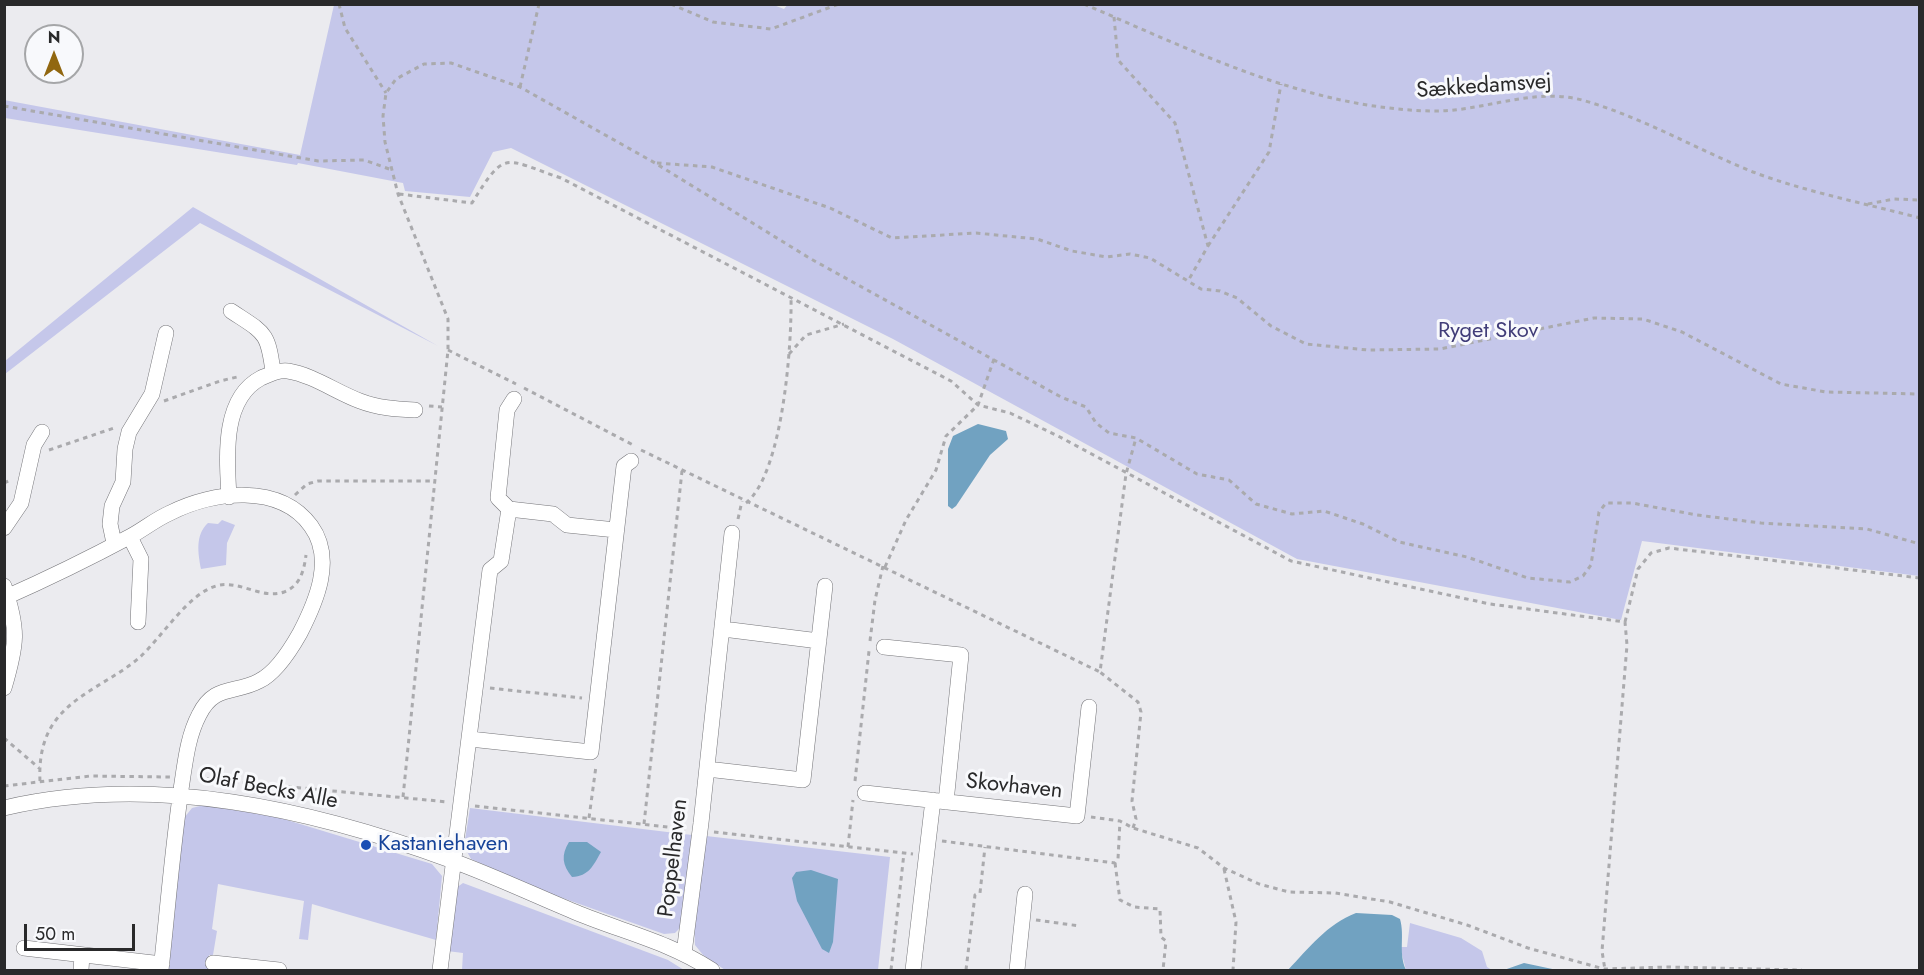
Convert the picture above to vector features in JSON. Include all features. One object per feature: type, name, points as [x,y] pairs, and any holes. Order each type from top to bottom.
[{"type":"street","points":[[231,311],[264,333],[270,345],[273,372]]},
{"type":"street","points":[[114,543],[110,524],[112,506],[123,482],[125,449],[139,415],[152,394],[166,333]]},
{"type":"street","points":[[229,497],[227,455],[231,420],[241,399],[254,382],[273,372],[287,371],[382,408],[415,410]]},
{"type":"street","points":[[514,399],[507,410],[498,498],[509,509],[553,514],[567,525],[616,530]]},
{"type":"street","points":[[4,528],[21,503],[34,445],[42,432]]},
{"type":"street","points":[[471,739],[591,752],[624,466],[631,461]]},
{"type":"street","points":[[4,688],[14,654],[16,637],[15,620],[6,594],[130,537],[171,512],[195,503],[229,497],[271,497],[288,504],[304,516],[315,531],[322,549],[323,570],[318,593],[299,635],[274,670],[261,681],[248,686],[229,688],[207,702],[198,715],[189,744],[179,796],[161,968],[24,948]]},
{"type":"street","points":[[440,970],[471,739],[490,570],[501,561],[509,509]]},
{"type":"street","name":"Poppelhaven","points":[[684,953],[723,629],[732,533]]},
{"type":"street","points":[[130,537],[141,559],[138,622]]},
{"type":"street","points":[[707,769],[803,780],[825,586]]},
{"type":"street","points":[[723,629],[819,641]]},
{"type":"street","name":"Skovhaven","points":[[884,647],[961,654],[939,801],[928,840],[913,970]]},
{"type":"street","name":"Skovhaven","points":[[858,794],[1077,816],[1089,707]]},
{"type":"street","name":"Olaf Becks Alle","points":[[4,808],[63,799],[179,796],[285,811],[453,861],[580,914],[651,938],[684,953],[712,970]]},
{"type":"street","points":[[1017,970],[1025,894]]},
{"type":"street","points":[[81,970],[82,955]]},
{"type":"street","points":[[213,963],[279,970]]},
{"type":"path","points":[[339,4],[345,28],[386,93]]},
{"type":"path","points":[[520,87],[539,4]]},
{"type":"path","points":[[671,4],[713,22],[771,29],[839,4]]},
{"type":"path","name":"Sækkedamsvej","points":[[1084,4],[1252,76],[1353,104],[1435,111],[1536,97],[1580,100],[1641,122],[1755,173],[1920,218]]},
{"type":"path","points":[[1114,17],[1118,60],[1175,123],[1208,246]]},
{"type":"path","points":[[402,797],[448,350],[448,319],[398,194],[385,142],[383,116],[386,93],[396,79],[424,64],[452,63],[520,87],[655,163],[811,260],[1086,407],[1096,423],[1109,433],[1136,438],[1197,474],[1229,480],[1256,504],[1292,514],[1324,511],[1362,524],[1399,542],[1467,557],[1528,578],[1570,582],[1583,576],[1592,565],[1599,512],[1606,504],[1632,502],[1697,515],[1770,524],[1867,529],[1920,544]]},
{"type":"path","points":[[1188,281],[1269,152],[1281,84]]},
{"type":"path","points":[[4,106],[318,161],[364,160],[392,170]]},
{"type":"path","points":[[398,194],[472,203],[494,168],[504,162],[513,162],[561,178],[951,381],[978,405],[1010,413],[1291,561],[1490,604],[1625,622]]},
{"type":"path","points":[[655,163],[712,167],[830,208],[892,238],[976,233],[1037,239],[1072,251],[1107,257],[1130,254],[1150,258],[1201,289],[1220,291],[1237,298],[1271,326],[1306,344],[1368,350],[1440,349],[1594,318],[1643,319],[1682,332],[1781,384],[1826,392],[1920,394]]},
{"type":"path","points":[[1865,204],[1894,199],[1920,200]]},
{"type":"path","points":[[732,533],[738,523],[744,502],[756,493],[772,461],[788,356],[791,297]]},
{"type":"path","points":[[788,356],[806,335],[844,324]]},
{"type":"path","points":[[448,350],[744,502],[1100,672],[1138,702],[1141,712],[1132,801],[1136,819],[1133,828]]},
{"type":"path","points":[[848,847],[858,794],[875,600],[884,567],[906,520],[936,470],[946,436],[978,405],[994,359]]},
{"type":"path","points":[[33,455],[139,415],[220,381],[248,375],[254,382]]},
{"type":"path","points":[[1100,672],[1126,474],[1136,438]]},
{"type":"path","points":[[644,824],[682,470]]},
{"type":"path","points":[[288,504],[299,489],[318,481],[435,481]]},
{"type":"path","points":[[1605,970],[1602,951],[1627,645],[1625,622],[1638,569],[1651,553],[1669,548],[1920,578]]},
{"type":"path","points":[[40,781],[42,746],[53,724],[74,702],[139,658],[198,596],[216,586],[233,584],[264,593],[283,592],[297,583],[304,569],[306,553]]},
{"type":"path","points":[[477,686],[597,700]]},
{"type":"path","points":[[4,738],[39,768]]},
{"type":"path","points":[[589,818],[596,761],[591,752]]},
{"type":"path","points":[[1077,816],[1120,821],[1133,828],[1198,848],[1224,868],[1259,885],[1289,892],[1335,893],[1390,902],[1467,925],[1528,948],[1605,970],[1668,967],[1802,970]]},
{"type":"path","points":[[1120,821],[1118,859],[1115,863],[1120,900],[1134,907],[1160,909],[1161,937],[1166,942],[1163,970]]},
{"type":"path","points":[[928,840],[1115,863]]},
{"type":"path","points":[[966,970],[975,895],[980,893],[985,846]]},
{"type":"path","points":[[891,970],[904,853]]},
{"type":"path","points":[[1224,868],[1236,922],[1233,970]]},
{"type":"path","points":[[1022,919],[1080,926]]},
{"type":"green space","name":"Ryget Skov","points":[[771,4],[784,9],[788,4],[1919,5],[1919,576],[1642,541],[1621,620],[1297,559],[893,339],[511,148],[493,152],[470,197],[405,191],[403,183],[298,163],[297,165],[5,118],[4,100],[300,155],[334,5]]},
{"type":"green space","points":[[193,207],[438,346],[200,223],[5,374],[5,361]]},
{"type":"green space","points":[[222,520],[235,525],[227,543],[226,565],[201,569],[198,551],[201,533],[208,523],[218,524]]},
{"type":"green space","points":[[204,805],[277,817],[432,864],[442,876],[436,940],[312,904],[308,940],[299,939],[304,901],[218,884],[212,929],[217,931],[213,955],[209,955],[208,970],[167,970],[184,818],[192,808]]},
{"type":"green space","points":[[470,808],[692,835],[683,925],[675,933],[664,934],[537,889],[471,859],[464,846]]},
{"type":"green space","points":[[706,836],[890,857],[878,970],[725,970],[703,955],[695,945],[694,919]]},
{"type":"green space","points":[[463,883],[668,960],[684,970],[462,970],[463,953],[447,951],[456,888]]},
{"type":"green space","points":[[1410,923],[1461,938],[1482,951],[1487,967],[1492,970],[1406,970],[1400,947],[1407,947]]},
{"type":"shaded area","points":[[978,424],[1006,431],[1008,439],[990,455],[952,509],[948,506],[948,449],[953,436]]},
{"type":"shaded area","points":[[569,842],[587,842],[601,852],[593,866],[583,875],[572,877],[566,868],[564,856]]},
{"type":"shaded area","points":[[811,870],[838,879],[833,942],[829,953],[822,949],[797,901],[792,878],[796,872]]},
{"type":"shaded area","points":[[1356,913],[1392,915],[1400,919],[1402,957],[1406,970],[1288,970],[1327,930]]},
{"type":"shaded area","points":[[1524,963],[1557,970],[1504,970]]},
{"type":"place","name":"Kastaniehaven","points":[[366,845]]}]
